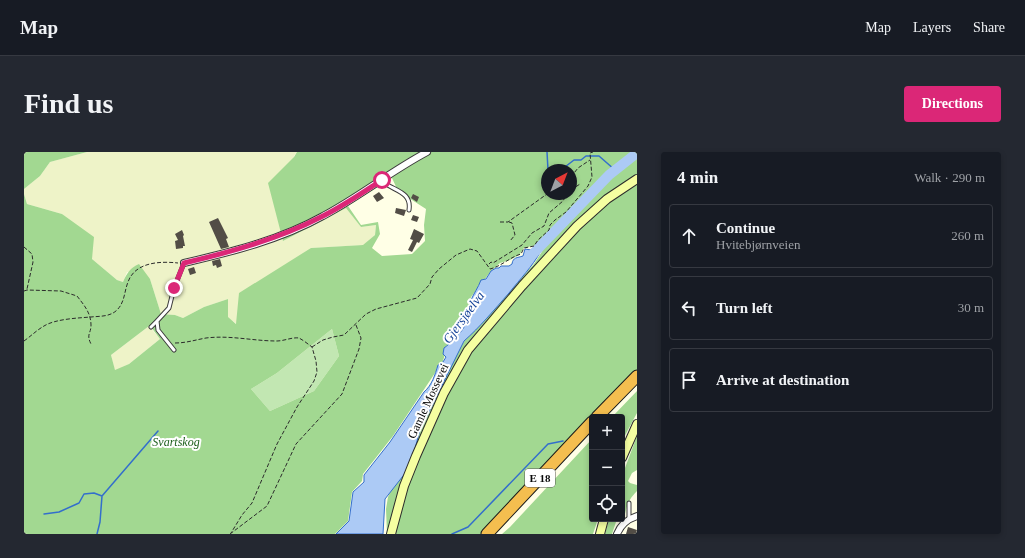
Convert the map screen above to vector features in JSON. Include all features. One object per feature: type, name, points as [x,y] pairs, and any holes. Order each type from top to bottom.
[{"type":"highway","points":[[600,414],[637,376]]},
{"type":"highway","points":[[606,414],[637,382]]},
{"type":"highway","name":"E 18","points":[[487,534],[589,425]]},
{"type":"highway","name":"E 18","points":[[494,534],[589,431]]},
{"type":"main road","name":"Gamle Mossevei","points":[[391,534],[401,496],[416,456],[447,388],[468,350],[488,325],[570,233],[600,205],[637,179]]},
{"type":"main road","points":[[625,451],[637,424]]},
{"type":"main road","points":[[600,534],[603,522]]},
{"type":"street","points":[[184,263],[232,252],[277,237],[321,217],[355,198],[427,152]]},
{"type":"street","points":[[617,534],[621,526],[629,519],[637,516]]},
{"type":"lane","points":[[382,180],[407,196],[410,202],[409,210]]},
{"type":"lane","points":[[151,327],[169,308],[174,288],[184,263]]},
{"type":"lane","points":[[157,321],[158,330],[174,350]]},
{"type":"lane","points":[[629,503],[629,519]]},
{"type":"path","points":[[312,347],[323,340],[344,335],[366,314],[376,309],[417,298],[430,284],[432,277],[439,269],[456,255],[470,249],[477,251],[488,264],[490,269],[495,268],[511,260],[514,256],[521,254],[524,248],[534,246],[549,230],[550,225],[566,212],[588,186],[592,177],[590,153],[593,152]]},
{"type":"path","points":[[577,169],[591,159]]},
{"type":"path","points":[[508,222],[541,198]]},
{"type":"path","points":[[488,264],[491,262],[493,263],[522,245],[532,233],[544,226],[549,212],[564,200]]},
{"type":"path","points":[[500,222],[512,223],[515,235],[510,241]]},
{"type":"path","points":[[24,247],[32,254],[33,262],[27,290]]},
{"type":"path","points":[[24,341],[42,327],[50,323],[108,316],[117,310],[125,295],[128,282],[138,268],[165,262],[184,263]]},
{"type":"path","points":[[24,290],[61,291],[77,296],[90,317],[91,326],[88,338],[91,344]]},
{"type":"path","points":[[231,533],[266,506],[296,444],[342,394],[359,349],[361,338],[355,324]]},
{"type":"path","points":[[169,345],[205,338],[231,337],[280,341],[289,338],[299,338],[312,347],[317,372],[314,381],[297,407],[277,444],[252,503],[242,515],[231,533]]},
{"type":"green space","points":[[24,152],[87,152],[50,162],[40,176],[24,189]]},
{"type":"green space","points":[[87,152],[297,152],[294,156],[283,241],[347,207],[361,227],[376,225],[375,235],[364,245],[311,248],[237,324],[227,317],[228,299],[204,307],[183,318],[175,315],[161,314],[150,279],[127,272],[123,282],[117,280],[92,259],[62,214],[27,204],[24,189],[40,176],[50,162]]},
{"type":"green space","name":"Svartskog","points":[[297,152],[637,152],[637,374],[598,414],[589,414],[589,424],[482,534],[387,534],[386,509],[388,497],[427,408],[455,356],[465,340],[534,264],[543,250],[536,245],[524,248],[519,255],[500,263],[491,271],[471,297],[464,324],[448,344],[443,361],[393,436],[363,474],[362,481],[352,492],[348,521],[335,534],[24,534],[24,194],[27,204],[62,214],[94,237],[92,259],[117,280],[123,282],[129,271],[139,264],[150,279],[161,314],[175,315],[183,318],[204,307],[228,299],[228,317],[236,324],[239,293],[311,248],[363,245],[375,235],[376,225],[361,227],[346,208],[283,241],[268,183],[294,157]],"holes":[[[392,178],[398,191],[426,209],[424,225],[425,241],[412,254],[382,256],[372,248],[380,234],[378,222],[361,225],[348,206]],[[149,326],[160,339],[129,364],[115,370],[111,355]],[[332,329],[339,356],[314,391],[270,411],[251,389],[277,373]]]},
{"type":"green space","points":[[149,326],[160,339],[129,364],[115,371],[111,355]]},
{"type":"green space","points":[[332,329],[339,356],[314,391],[270,411],[251,389],[277,373]]},
{"type":"green space","points":[[637,391],[637,413],[625,435],[625,414],[615,414]]},
{"type":"green space","points":[[637,436],[637,470],[632,473],[628,481],[637,485],[637,491],[628,504],[625,514],[625,486],[625,468]]},
{"type":"green space","points":[[589,442],[589,522],[597,522],[593,534],[502,534]]},
{"type":"green space","points":[[608,522],[616,522],[612,534],[605,534]]},
{"type":"water","points":[[534,248],[539,248],[541,251],[530,268],[487,318],[464,341],[420,430],[410,467],[385,499],[383,534],[336,534],[349,521],[353,492],[364,482],[364,475],[390,442],[431,383],[438,365],[443,362],[446,357],[443,354],[444,348],[450,344],[464,328],[471,300],[481,280],[486,279],[491,271],[496,268],[501,266],[509,266],[512,264],[514,259],[523,256],[525,249],[531,250]]},
{"type":"building","points":[[379,192],[384,198],[377,202],[373,196]]},
{"type":"building","points":[[413,194],[419,197],[417,202],[411,198]]},
{"type":"building","points":[[396,208],[406,210],[404,216],[395,213]]},
{"type":"building","points":[[413,215],[419,217],[417,222],[411,220]]},
{"type":"building","points":[[218,218],[228,238],[226,239],[229,247],[221,249],[209,222]]},
{"type":"building","points":[[414,229],[424,234],[419,243],[417,242],[412,252],[408,250],[413,240],[410,239]]},
{"type":"building","points":[[182,230],[185,246],[183,246],[183,248],[176,249],[175,241],[178,240],[175,234]]},
{"type":"building","points":[[220,259],[222,266],[217,268],[216,265],[213,266],[212,261]]},
{"type":"building","points":[[194,267],[196,273],[190,275],[188,269]]},
{"type":"building","points":[[628,527],[637,530],[636,534],[626,534]]},
{"type":"waterway","points":[[547,152],[548,164]]},
{"type":"waterway","name":"Gjersjøelva","points":[[529,258],[609,175],[637,153]]},
{"type":"waterway","points":[[569,164],[574,160],[581,160],[586,156],[599,156],[615,170]]},
{"type":"waterway","points":[[97,534],[100,522],[102,496],[158,431]]},
{"type":"waterway","points":[[452,534],[468,527],[548,444],[563,441]]},
{"type":"waterway","points":[[44,514],[59,512],[79,503],[84,494],[94,493],[102,496]]},
{"type":"route","points":[[174,288],[184,263],[232,252],[277,237],[321,217],[355,198],[382,180]]}]
